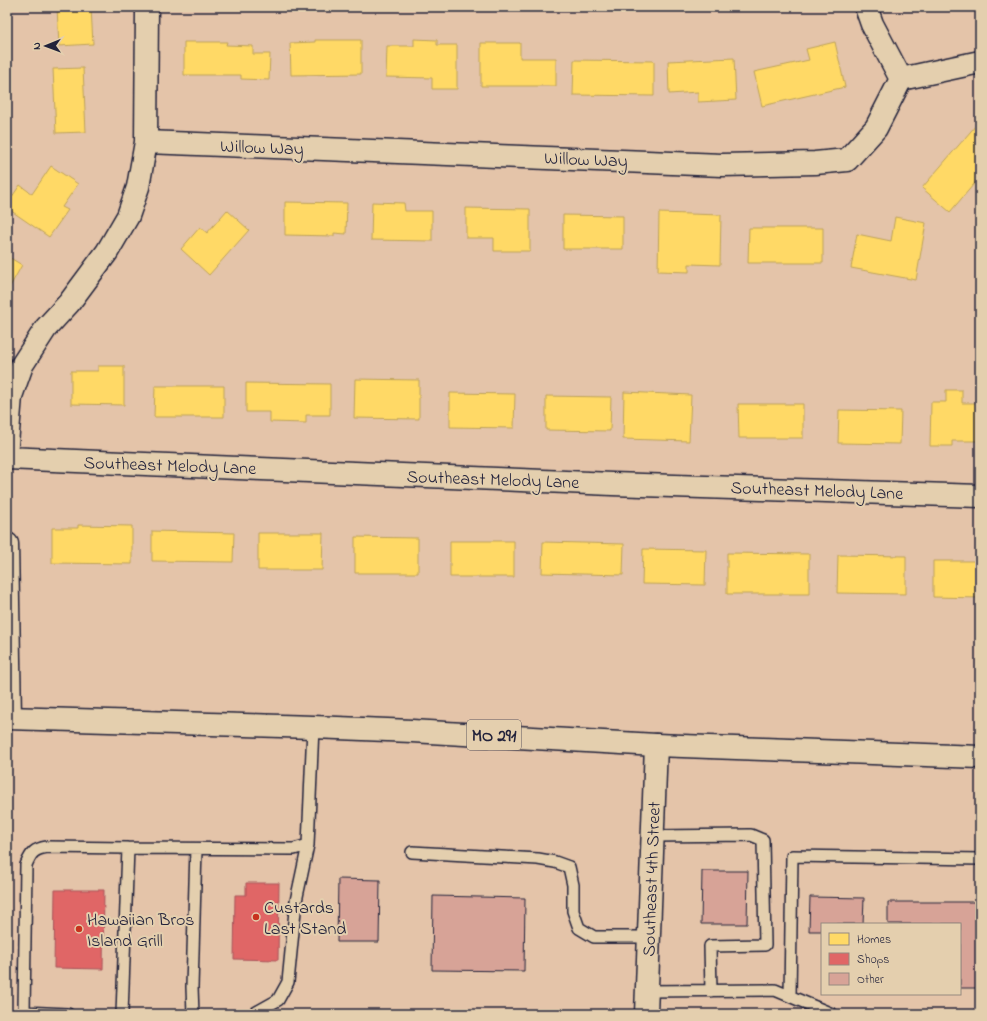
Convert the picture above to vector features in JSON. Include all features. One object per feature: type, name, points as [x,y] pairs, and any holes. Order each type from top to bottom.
[{"type":"street","points":[[7,444],[11,396],[22,365],[46,328],[69,304],[107,252],[128,216],[138,187],[146,142],[147,7]]},
{"type":"street","points":[[866,7],[872,24],[901,79],[980,62]]},
{"type":"street","name":"Willow Way","points":[[146,142],[722,165],[815,163],[847,160],[876,128],[901,79]]},
{"type":"street","name":"Southeast Melody Lane","points":[[7,458],[596,483],[980,496]]},
{"type":"street","points":[[7,544],[8,718]]},
{"type":"street","name":"MO 291","points":[[8,718],[420,731],[656,745],[980,757]]},
{"type":"street","name":"Southeast 4th Street","points":[[646,1014],[656,745]]},
{"type":"lane","points":[[253,1014],[278,1000],[288,982],[296,901],[308,845],[313,727]]},
{"type":"lane","points":[[653,836],[751,836],[763,840],[765,945],[710,946],[711,991]]},
{"type":"lane","points":[[68,1014],[23,1013],[26,865],[30,856],[38,849],[47,847],[294,849],[308,845]]},
{"type":"lane","points":[[122,1014],[128,848]]},
{"type":"lane","points":[[193,1014],[192,987],[196,849]]},
{"type":"lane","points":[[412,852],[538,859],[555,862],[568,867],[572,886],[573,911],[579,928],[594,937],[649,937]]},
{"type":"lane","points":[[790,996],[792,856],[980,859]]},
{"type":"lane","points":[[647,991],[776,990],[832,1014]]},
{"type":"building: Homes","points":[[57,7],[91,7],[93,44],[59,46]]},
{"type":"building: Homes","points":[[414,39],[437,40],[437,45],[457,45],[457,89],[432,89],[432,78],[386,77],[387,46],[414,46]]},
{"type":"building: Homes","points":[[315,40],[361,40],[361,74],[291,75],[290,43],[315,42]]},
{"type":"building: Homes","points":[[184,42],[227,42],[226,45],[253,46],[253,54],[270,54],[269,80],[241,79],[241,75],[184,75]]},
{"type":"building: Homes","points":[[835,42],[845,87],[762,106],[754,72],[809,60],[806,49]]},
{"type":"building: Homes","points":[[481,43],[520,43],[520,58],[556,58],[556,86],[481,86]]},
{"type":"building: Homes","points":[[734,58],[736,100],[698,102],[698,92],[669,94],[668,61]]},
{"type":"building: Homes","points":[[574,60],[654,61],[654,96],[573,95]]},
{"type":"building: Homes","points":[[83,68],[86,132],[56,133],[53,69]]},
{"type":"building: Homes","points":[[977,124],[980,127],[980,177],[950,212],[922,188]]},
{"type":"building: Homes","points":[[51,166],[78,184],[62,207],[68,210],[49,237],[7,208],[7,204],[20,185],[32,194]]},
{"type":"building: Homes","points":[[285,202],[347,203],[346,234],[334,233],[334,236],[285,235]]},
{"type":"building: Homes","points":[[372,202],[404,203],[405,211],[432,211],[432,241],[371,240]]},
{"type":"building: Homes","points":[[466,208],[530,209],[530,251],[494,251],[494,238],[466,238]]},
{"type":"building: Homes","points":[[227,210],[249,230],[209,275],[181,249],[200,227],[207,233]]},
{"type":"building: Homes","points":[[659,213],[721,215],[720,265],[689,264],[689,272],[658,271]]},
{"type":"building: Homes","points":[[563,215],[623,216],[623,249],[563,249]]},
{"type":"building: Homes","points":[[895,217],[926,223],[916,280],[851,268],[857,234],[891,241]]},
{"type":"building: Homes","points":[[749,228],[823,228],[823,263],[748,263]]},
{"type":"building: Homes","points":[[7,256],[22,265],[7,292]]},
{"type":"building: Homes","points":[[98,366],[124,366],[124,405],[71,404],[71,371],[98,371]]},
{"type":"building: Homes","points":[[355,379],[419,380],[419,419],[354,418]]},
{"type":"building: Homes","points":[[246,383],[330,384],[330,415],[306,415],[306,423],[270,422],[270,412],[246,412]]},
{"type":"building: Homes","points":[[155,386],[224,386],[224,417],[154,417]]},
{"type":"building: Homes","points":[[946,390],[962,390],[962,403],[980,403],[980,441],[952,441],[952,446],[930,446],[931,402],[946,402]]},
{"type":"building: Homes","points":[[624,392],[691,395],[689,441],[623,439]]},
{"type":"building: Homes","points":[[450,393],[515,394],[514,428],[450,427]]},
{"type":"building: Homes","points":[[546,396],[611,397],[610,431],[546,430]]},
{"type":"building: Homes","points":[[738,404],[803,404],[803,438],[739,438]]},
{"type":"building: Homes","points":[[839,410],[901,411],[900,444],[838,443]]},
{"type":"building: Homes","points":[[78,525],[132,526],[132,564],[52,563],[52,528],[78,528]]},
{"type":"building: Homes","points":[[152,531],[234,533],[233,562],[152,561]]},
{"type":"building: Homes","points":[[258,533],[323,533],[322,570],[258,570]]},
{"type":"building: Homes","points":[[355,537],[418,538],[418,573],[355,573]]},
{"type":"building: Homes","points":[[450,541],[514,541],[514,577],[450,577]]},
{"type":"building: Homes","points":[[543,542],[624,544],[623,575],[542,573]]},
{"type":"building: Homes","points":[[643,549],[706,550],[705,585],[642,584]]},
{"type":"building: Homes","points":[[727,553],[809,554],[809,594],[727,594]]},
{"type":"building: Homes","points":[[838,555],[906,556],[906,594],[837,593]]},
{"type":"building: Homes","points":[[933,561],[980,561],[980,598],[933,597]]},
{"type":"building: Shops","points":[[246,883],[279,883],[278,960],[234,959],[235,895],[246,895]]},
{"type":"building: Shops","name":"Hawaiian Bros Island Grill","points":[[55,890],[104,890],[103,969],[54,968]]},
{"type":"building: Other","points":[[702,871],[748,871],[747,924],[701,924]]},
{"type":"building: Other","points":[[338,879],[380,880],[379,942],[337,942]]},
{"type":"building: Other","points":[[433,896],[525,898],[524,971],[432,970]]},
{"type":"building: Other","points":[[810,897],[864,898],[863,923],[821,923],[821,931],[809,931]]},
{"type":"building: Other","points":[[888,902],[980,902],[980,988],[961,988],[961,923],[888,923]]},
{"type":"place","name":"Custards Last Stand","points":[[256,917]]},
{"type":"place","name":"Hawaiian Bros Island Grill","points":[[79,929]]}]
